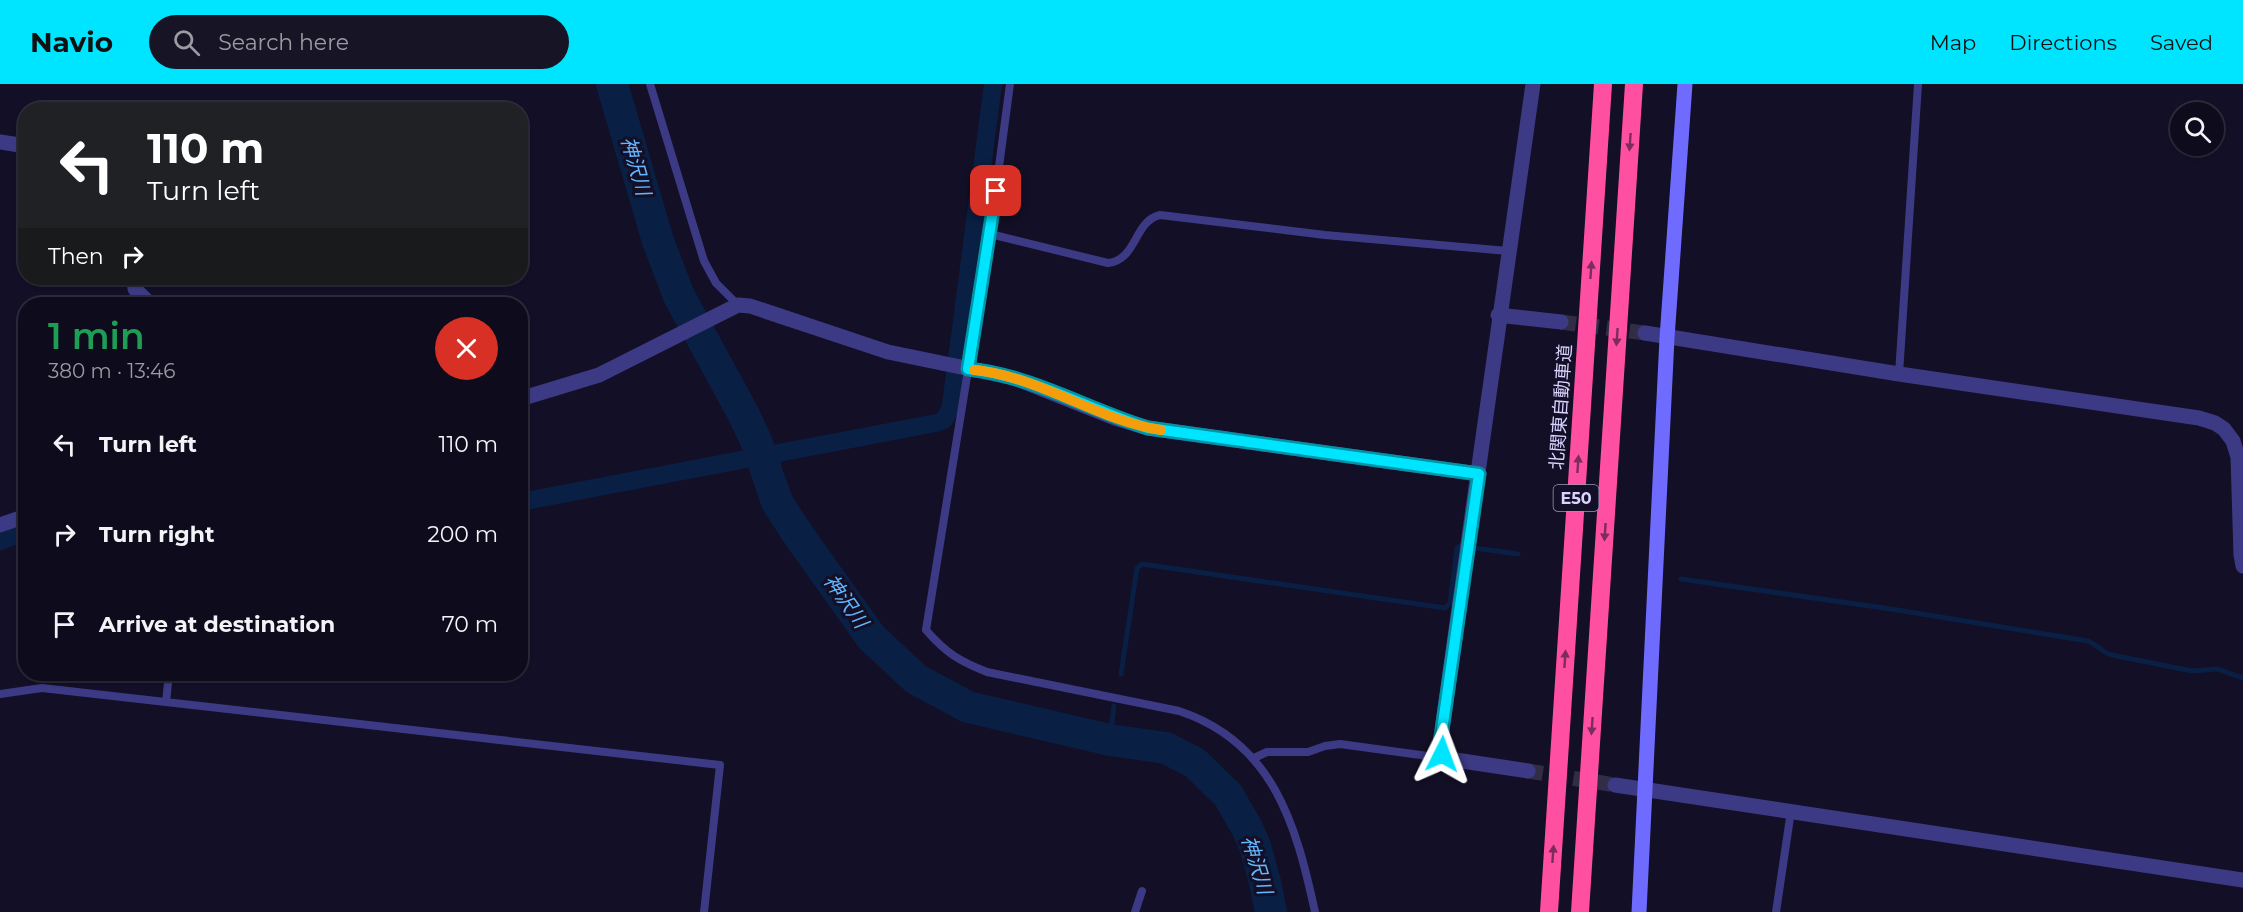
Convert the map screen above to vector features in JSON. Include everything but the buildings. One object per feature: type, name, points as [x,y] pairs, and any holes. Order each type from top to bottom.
[{"type":"highway","name":"北関東自動車道","points":[[1549,912],[1603,84]]},
{"type":"highway","name":"E50","points":[[1580,912],[1634,84]]},
{"type":"street","points":[[1528,771],[1449,759],[1442,754],[1440,744],[1479,474],[1498,315],[1533,84]]},
{"type":"street","points":[[1640,912],[1666,338],[1685,84]]},
{"type":"street","points":[[0,142],[18,145]]},
{"type":"street","points":[[135,285],[135,289],[143,297]]},
{"type":"street","points":[[528,397],[599,375],[738,305],[765,309],[868,346],[1014,378],[1115,418],[1148,428],[1479,474]]},
{"type":"street","points":[[1498,315],[1561,322]]},
{"type":"street","points":[[1645,333],[1899,374],[2199,418],[2215,423],[2224,429],[2233,441],[2238,457],[2243,566]]},
{"type":"street","points":[[0,525],[18,519]]},
{"type":"street","points":[[1615,785],[2243,880]]},
{"type":"lane","points":[[650,84],[704,261],[716,283],[738,305]]},
{"type":"lane","points":[[1010,84],[990,234],[959,367],[926,630],[945,651],[964,663],[987,672],[1192,715],[1231,738],[1254,758],[1271,784],[1306,870],[1315,912]]},
{"type":"lane","points":[[1899,374],[1918,84]]},
{"type":"lane","points":[[990,234],[1115,262],[1126,255],[1148,221],[1153,216],[1160,215],[1325,235],[1508,251]]},
{"type":"lane","points":[[166,702],[168,681]]},
{"type":"lane","points":[[0,694],[42,688],[720,765],[704,912]]},
{"type":"lane","points":[[1254,758],[1267,752],[1308,752],[1340,744],[1435,757],[1442,754]]},
{"type":"lane","points":[[1776,912],[1791,811]]},
{"type":"lane","points":[[1134,912],[1142,891]]},
{"type":"waterway","name":"神沢川","points":[[612,84],[658,241],[679,296],[743,413],[756,441],[777,502],[871,637],[916,679],[968,707],[1110,740],[1166,748],[1195,763],[1228,795],[1247,828],[1255,846],[1271,912]]},
{"type":"waterway","points":[[528,500],[944,420],[950,409],[952,397],[993,84]]},
{"type":"waterway","points":[[0,541],[18,534]]},
{"type":"waterway","points":[[1121,674],[1137,568],[1142,564],[1445,608],[1450,603],[1457,548],[1460,546],[1518,554]]},
{"type":"waterway","points":[[1681,579],[1891,609],[2088,641],[2112,655],[2192,671],[2217,669],[2243,678]]},
{"type":"waterway","points":[[1110,740],[1114,706]]},
{"type":"tunnel","points":[[1561,322],[1645,333]]},
{"type":"tunnel","points":[[1528,771],[1615,785]]},
{"type":"slow traffic","points":[[974,370],[1002,374],[1115,418],[1161,430]]},
{"type":"route","points":[[996,191],[968,369],[1002,374],[1115,418],[1148,428],[1479,474],[1440,744],[1442,754]]}]
